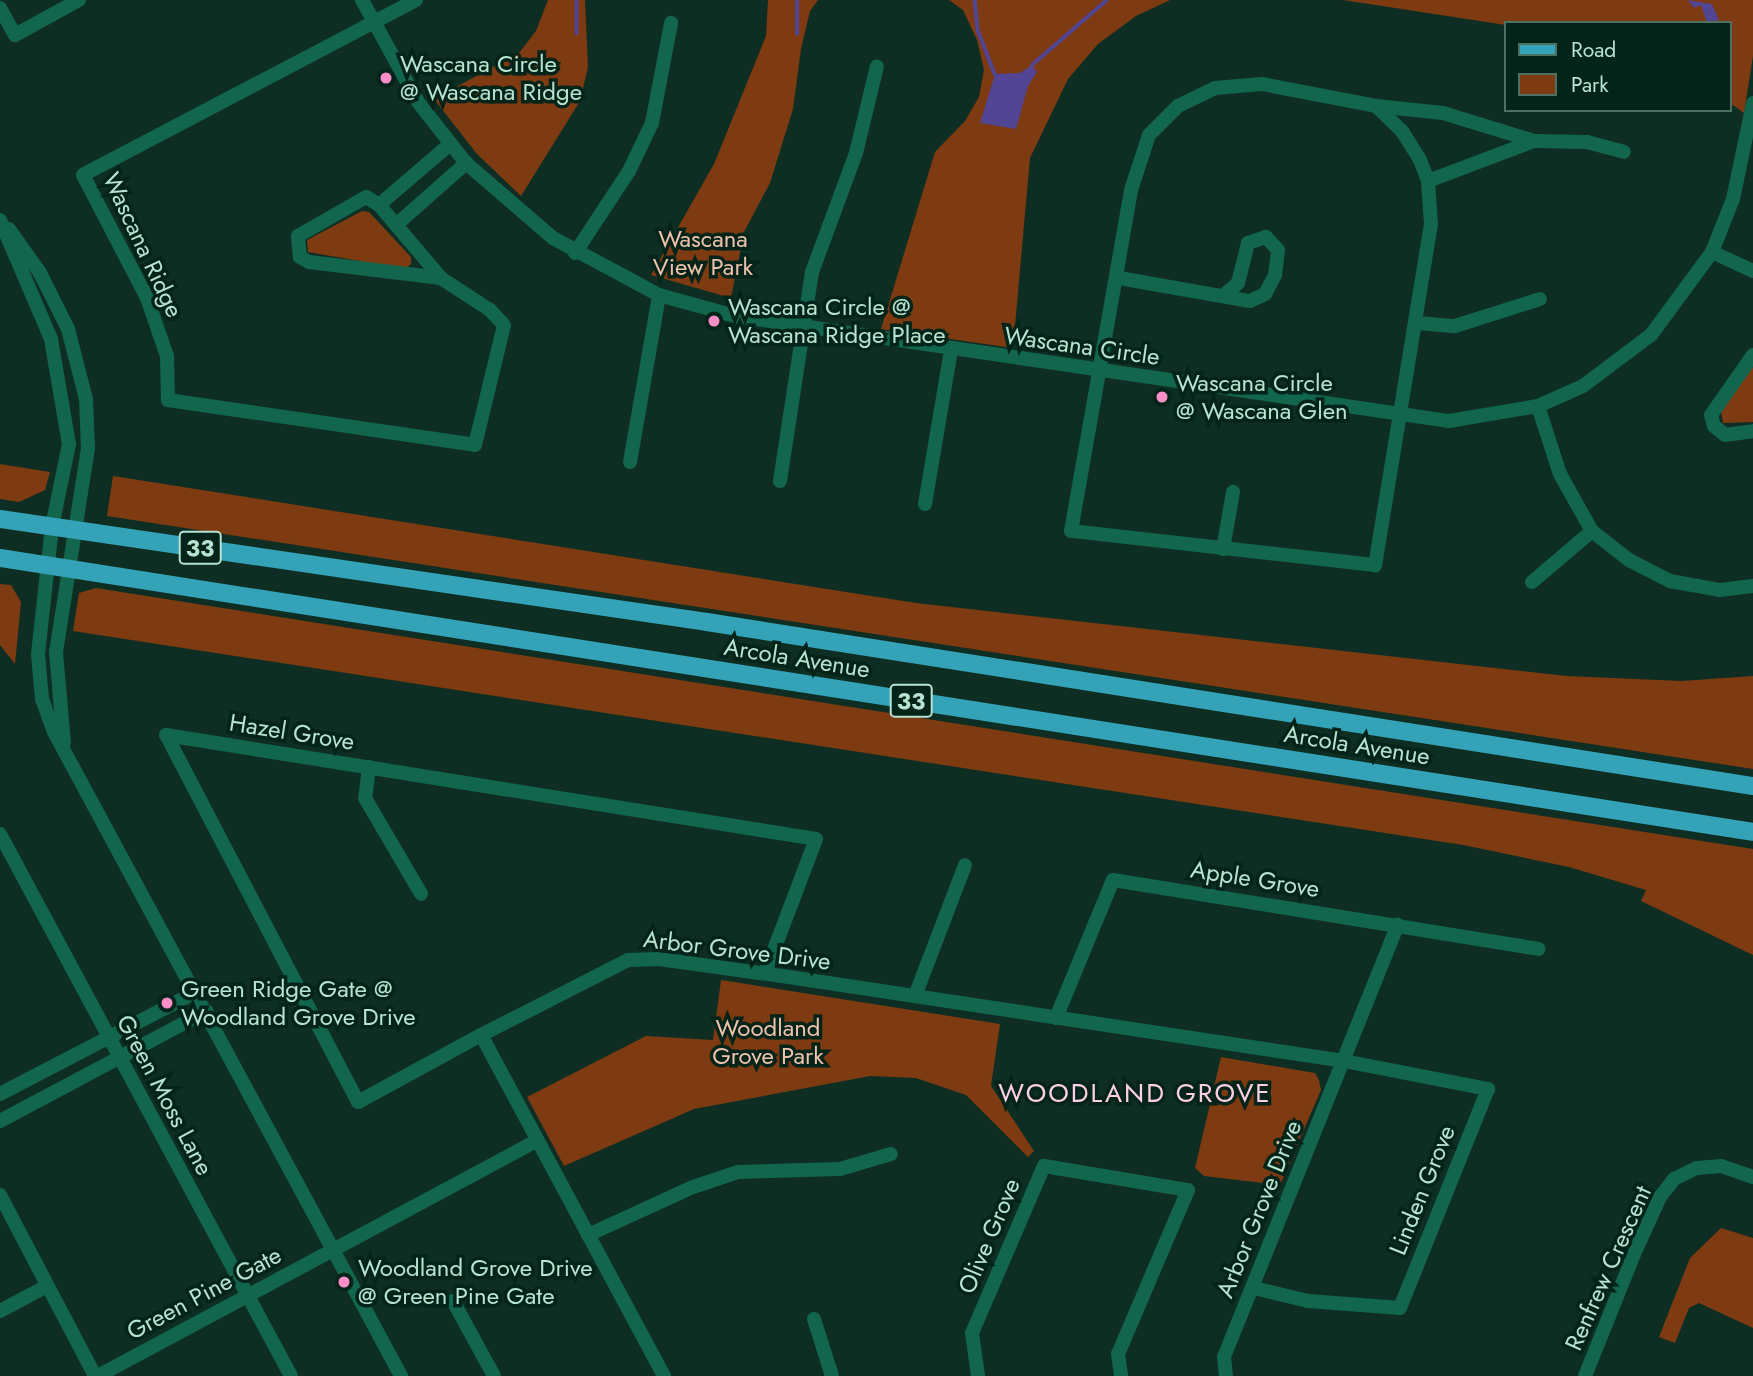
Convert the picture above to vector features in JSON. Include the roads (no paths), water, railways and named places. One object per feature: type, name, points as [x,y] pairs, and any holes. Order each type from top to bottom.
[{"type":"main road","name":"Arcola Avenue","points":[[0,519],[680,618],[1753,786]]},
{"type":"main road","name":"Arcola Avenue","points":[[0,558],[1753,832]]},
{"type":"street","points":[[0,8],[15,35],[79,0]]},
{"type":"street","name":"Wascana Circle","points":[[362,0],[373,23],[449,145],[466,163],[531,222],[575,253],[659,295],[705,309],[804,327],[1398,416],[1448,421],[1538,406],[1583,386],[1651,335],[1712,252],[1733,199],[1753,108]]},
{"type":"street","points":[[373,23],[416,0]]},
{"type":"street","name":"Wascana Ridge","points":[[373,23],[83,175],[147,298],[167,355],[168,400],[475,445],[504,325],[489,310],[440,278],[379,205],[366,197],[307,228],[298,236],[300,257],[309,262],[440,278]]},
{"type":"street","points":[[575,253],[629,171],[652,123],[671,23]]},
{"type":"street","points":[[780,481],[812,272],[856,153],[877,66]]},
{"type":"street","points":[[1376,106],[1402,131],[1428,181],[1431,224],[1418,323],[1398,416],[1375,565],[1071,531],[1119,278],[1131,190],[1149,135],[1178,106],[1215,88],[1262,84],[1376,106],[1443,113],[1534,141],[1587,142],[1624,152]]},
{"type":"street","points":[[1428,181],[1534,141]]},
{"type":"street","points":[[379,205],[449,145]]},
{"type":"street","points":[[396,225],[466,163]]},
{"type":"street","points":[[0,218],[51,339],[63,388],[69,444],[52,527],[38,654],[42,699],[66,754],[197,992],[401,1376]]},
{"type":"street","points":[[0,218],[40,273],[68,329],[86,399],[88,448],[73,530],[56,652],[66,754]]},
{"type":"street","points":[[1119,278],[1250,301],[1265,295],[1275,275],[1278,250],[1266,237],[1248,243],[1238,283],[1224,295]]},
{"type":"street","points":[[1712,252],[1753,271]]},
{"type":"street","points":[[630,462],[659,295]]},
{"type":"street","points":[[1418,323],[1455,326],[1540,299]]},
{"type":"street","points":[[925,503],[951,350]]},
{"type":"street","points":[[1753,355],[1711,415],[1714,426],[1725,435],[1753,431]]},
{"type":"street","points":[[1538,406],[1560,474],[1592,531],[1629,559],[1670,581],[1720,590],[1753,586]]},
{"type":"street","points":[[1223,549],[1233,492]]},
{"type":"street","points":[[1532,582],[1592,531]]},
{"type":"street","name":"Hazel Grove","points":[[481,1035],[358,1102],[166,735],[816,839],[765,973]]},
{"type":"street","points":[[369,767],[365,798],[421,894]]},
{"type":"street","name":"Green Moss Lane","points":[[0,834],[291,1376]]},
{"type":"street","points":[[915,996],[965,865]]},
{"type":"street","name":"Apple Grove","points":[[1056,1018],[1112,880],[1538,949]]},
{"type":"street","name":"Arbor Grove Drive","points":[[1226,1376],[1224,1357],[1398,925]]},
{"type":"street","name":"Arbor Grove Drive","points":[[481,1035],[628,960],[659,959],[1344,1061]]},
{"type":"street","points":[[0,1094],[197,992]]},
{"type":"street","points":[[0,1121],[207,1011]]},
{"type":"street","points":[[481,1035],[659,1375]]},
{"type":"street","name":"Linden Grove","points":[[1254,1288],[1308,1301],[1400,1308],[1488,1089],[1344,1061]]},
{"type":"street","name":"Green Pine Gate","points":[[96,1376],[537,1141]]},
{"type":"street","points":[[588,1235],[693,1187],[738,1172],[840,1169],[891,1154]]},
{"type":"street","name":"Olive Grove","points":[[978,1376],[972,1333],[1044,1166],[1188,1190],[1118,1354],[1121,1376]]},
{"type":"street","name":"Renfrew Crescent","points":[[1585,1376],[1633,1254],[1660,1198],[1674,1179],[1698,1168],[1721,1166],[1753,1177]]},
{"type":"street","points":[[0,1195],[96,1376]]},
{"type":"street","points":[[0,1311],[47,1286]]},
{"type":"street","points":[[453,1301],[494,1376]]},
{"type":"street","points":[[814,1319],[832,1376]]},
{"type":"waterway","points":[[577,0],[577,33]]},
{"type":"waterway","points":[[797,0],[797,34]]},
{"type":"waterway","points":[[975,0],[978,30],[995,74]]},
{"type":"waterway","points":[[1032,65],[1107,0]]},
{"type":"place","name":"Wascana Circle @ Wascana Ridge","points":[[386,78]]},
{"type":"place","name":"Wascana Circle @ Wascana Ridge Place","points":[[714,321]]},
{"type":"place","name":"Wascana Circle @ Wascana Glen","points":[[1162,397]]},
{"type":"place","name":"Green Ridge Gate @ Woodland Grove Drive","points":[[167,1003]]},
{"type":"place","name":"Woodland Grove Drive @ Green Pine Gate","points":[[344,1282]]},
{"type":"district","name":"WOODLAND GROVE","points":[[1135,1094]]},
{"type":"park label","name":"Wascana View Park","points":[[703,253]]},
{"type":"park label","name":"Woodland Grove Park","points":[[768,1042]]}]
